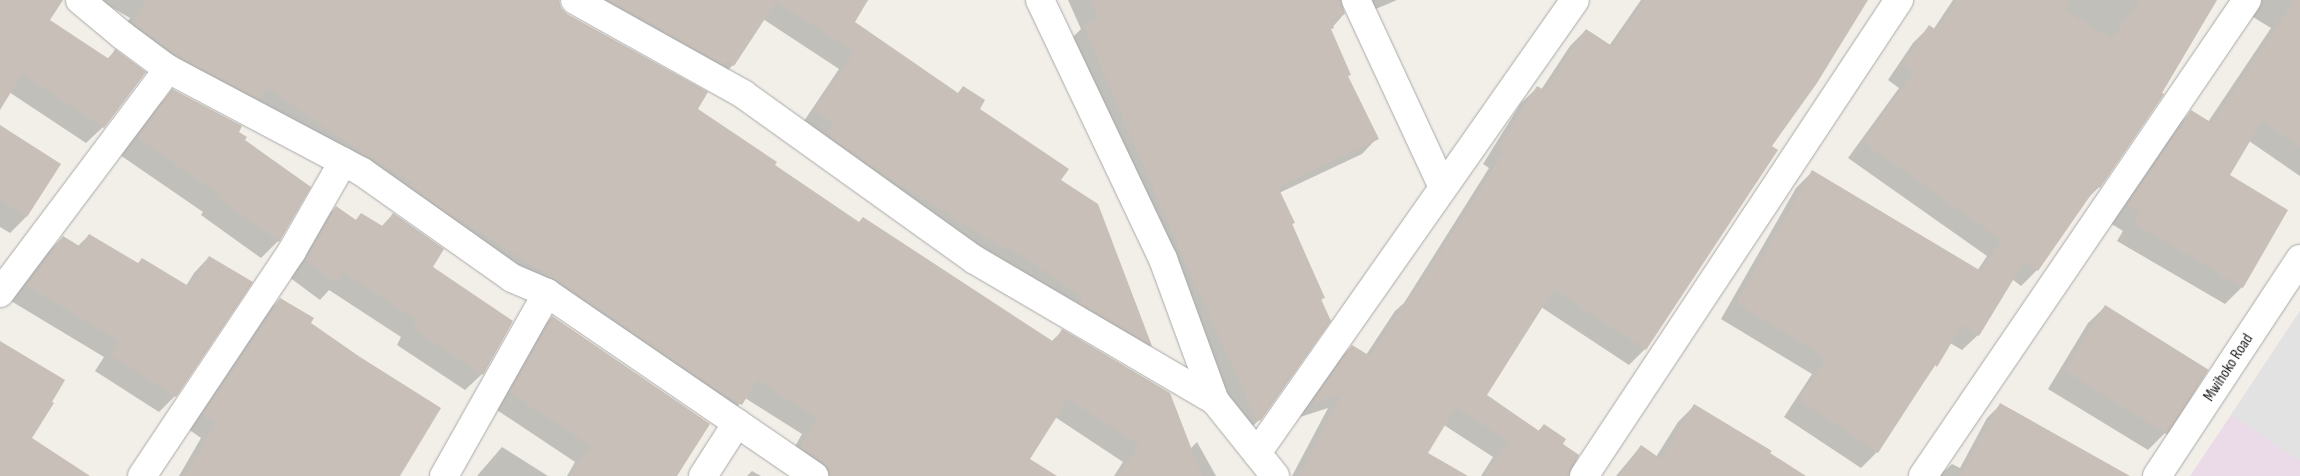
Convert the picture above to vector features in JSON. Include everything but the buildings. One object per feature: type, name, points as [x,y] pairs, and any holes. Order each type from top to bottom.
[{"type":"street","points":[[80,0],[122,35],[168,69],[361,172],[512,278],[546,293],[814,476]]},
{"type":"street","points":[[575,0],[743,94],[975,260],[1215,402]]},
{"type":"street","points":[[1040,0],[1163,259],[1215,402],[1275,476]]},
{"type":"street","points":[[1356,0],[1443,187]]},
{"type":"street","points":[[1257,453],[1575,0]]},
{"type":"street","points":[[1584,476],[1899,0]]},
{"type":"street","points":[[1923,476],[2247,0]]},
{"type":"street","points":[[0,294],[168,69]]},
{"type":"street","points":[[142,476],[292,251],[343,162]]},
{"type":"street","name":"Mwihoko Road","points":[[2157,476],[2300,259]]},
{"type":"street","points":[[444,476],[546,293]]},
{"type":"street","points":[[704,476],[737,422]]},
{"type":"shaded area","points":[[2300,311],[2300,476],[2190,476],[2231,415]]},
{"type":"shaded area","points":[[2300,311],[2300,461],[2231,415]]}]
